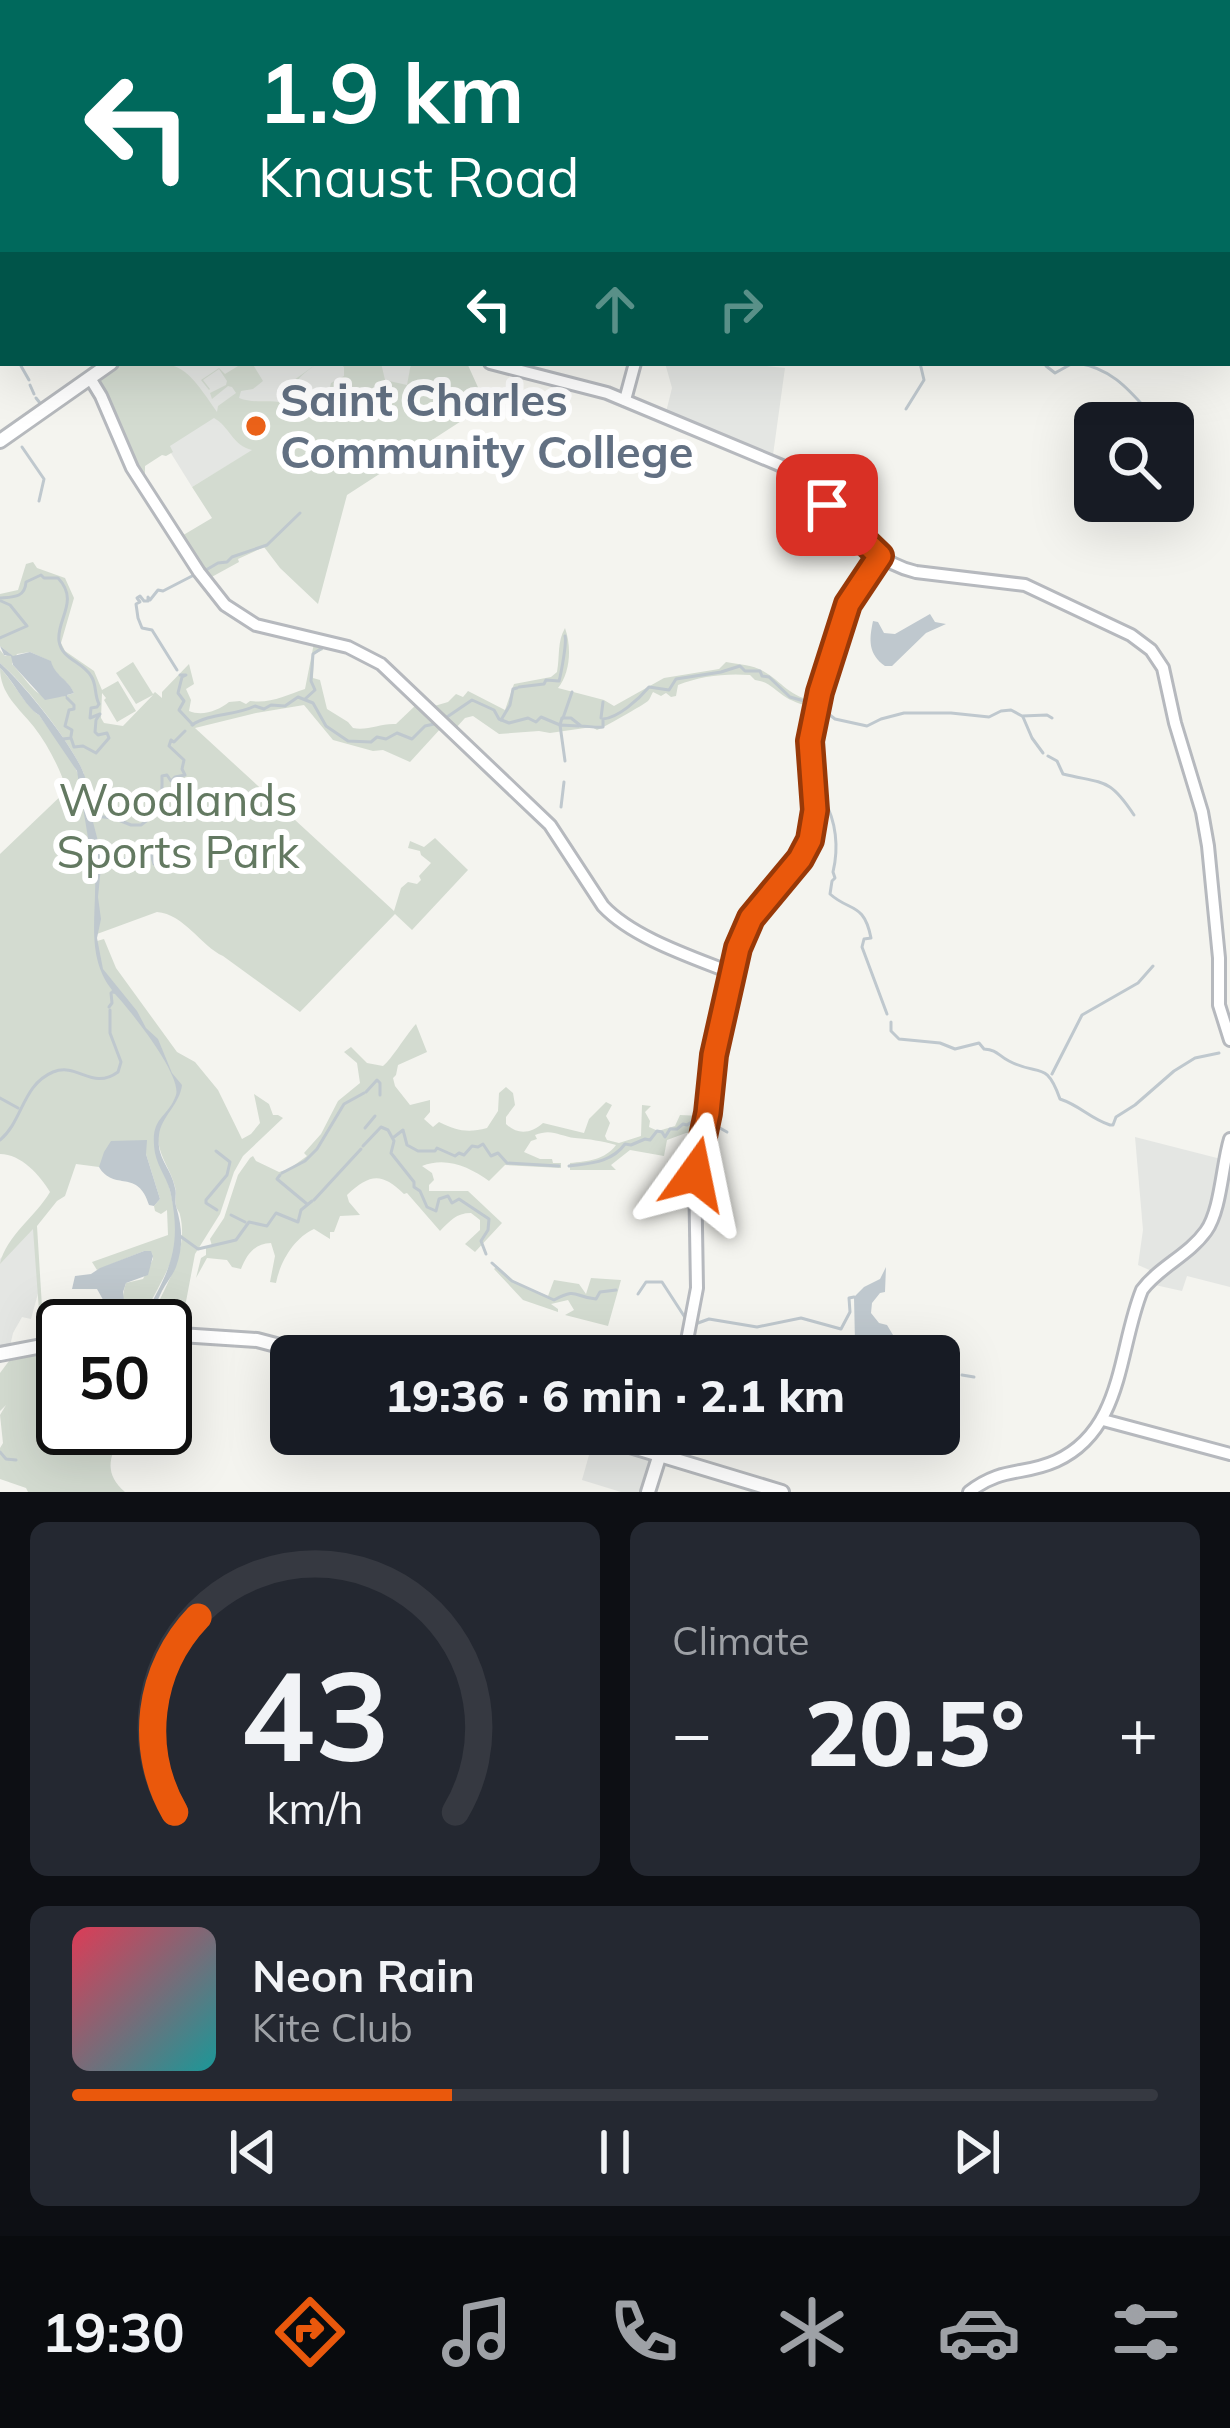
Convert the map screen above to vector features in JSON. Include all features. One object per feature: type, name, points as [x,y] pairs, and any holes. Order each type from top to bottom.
[{"type":"main road","points":[[0,441],[107,366]]},
{"type":"main road","points":[[502,366],[598,390],[787,468],[878,558],[912,572],[1037,589],[1135,637],[1154,652],[1166,674],[1205,825],[1219,954],[1219,1005],[1230,1040]]},
{"type":"main road","points":[[625,400],[634,366]]},
{"type":"main road","points":[[90,378],[132,467],[208,586],[230,609],[250,623],[348,646],[381,664],[550,825],[614,917],[732,973]]},
{"type":"main road","points":[[688,1335],[697,1288],[696,1164],[738,948],[751,918],[810,840],[815,810],[810,741],[820,692],[848,604],[878,558]]},
{"type":"main road","points":[[969,1492],[999,1474],[1061,1458],[1084,1442],[1102,1420],[1142,1290],[1209,1226],[1230,1139]]},
{"type":"main road","points":[[192,1336],[270,1343]]},
{"type":"main road","points":[[0,1354],[36,1347]]},
{"type":"main road","points":[[1102,1420],[1230,1454]]},
{"type":"main road","points":[[650,1455],[782,1492]]},
{"type":"main road","points":[[648,1492],[660,1455]]},
{"type":"shaded area","name":"Saint Charles Community College","points":[[117,366],[411,366],[404,415],[258,447],[192,487]]},
{"type":"shaded area","points":[[666,366],[785,368],[773,455],[666,412],[672,388]]},
{"type":"shaded area","points":[[930,614],[935,622],[946,624],[926,633],[892,666],[875,657],[873,621],[884,633],[895,634]]},
{"type":"shaded area","points":[[0,646],[13,656],[30,652],[51,661],[74,693],[45,700]]},
{"type":"shaded area","points":[[0,663],[22,685],[80,765],[91,814],[100,816],[92,818],[102,857],[97,938],[103,969],[158,1039],[182,1085],[160,1128],[159,1143],[176,1190],[181,1229],[176,1267],[158,1299],[153,1299],[166,1273],[175,1231],[171,1195],[156,1159],[154,1132],[176,1095],[176,1086],[153,1043],[110,993],[100,968],[94,933],[95,870],[77,771]]},
{"type":"shaded area","points":[[1135,1137],[1221,1159],[1204,1227],[1154,1272],[1138,1265],[1143,1230]]},
{"type":"shaded area","points":[[147,1140],[146,1154],[160,1199],[154,1206],[139,1187],[112,1178],[99,1167],[111,1141]]},
{"type":"shaded area","points":[[1230,1168],[1230,1287],[1187,1276],[1182,1291],[1155,1285],[1204,1244],[1215,1226]]},
{"type":"shaded area","points":[[35,1221],[40,1286],[31,1319],[22,1317],[10,1346],[0,1349],[0,1259]]},
{"type":"shaded area","points":[[144,1251],[153,1256],[148,1275],[126,1283],[124,1299],[103,1299],[97,1289],[72,1289],[75,1276]]},
{"type":"shaded area","points":[[886,1267],[885,1292],[872,1303],[871,1313],[893,1335],[855,1335],[854,1297],[880,1279]]},
{"type":"shaded area","points":[[589,1455],[645,1455],[653,1462],[643,1492],[621,1492],[582,1480]]},
{"type":"green space","points":[[112,366],[173,366],[194,381],[217,412],[236,393],[228,386],[212,399],[210,393],[227,381],[219,369],[203,380],[209,390],[201,380],[219,368],[225,374],[238,366],[254,366],[263,381],[241,391],[239,398],[284,403],[294,380],[314,366],[298,380],[292,394],[311,405],[314,400],[327,400],[331,383],[344,376],[343,366],[382,366],[386,384],[407,385],[410,366],[468,366],[486,405],[347,495],[318,604],[264,547],[208,579],[180,537],[212,518],[192,487],[252,450],[214,418],[170,446],[173,452],[145,466],[145,475],[140,477],[95,382]]},
{"type":"green space","name":"Woodlands Sports Park","points":[[33,562],[65,578],[74,598],[61,643],[65,651],[94,671],[102,690],[118,681],[136,711],[117,722],[102,693],[104,723],[123,726],[153,695],[136,704],[116,673],[133,662],[153,694],[162,698],[162,692],[189,664],[194,684],[186,689],[189,711],[205,713],[229,702],[272,700],[305,689],[314,643],[323,647],[314,654],[313,678],[320,680],[327,709],[353,728],[396,724],[417,704],[442,727],[410,762],[383,750],[333,740],[304,705],[195,728],[394,911],[401,888],[408,882],[417,884],[431,863],[420,851],[408,848],[410,841],[424,847],[435,838],[468,870],[412,930],[395,914],[300,1012],[167,914],[157,912],[97,934],[97,941],[104,939],[116,968],[177,1052],[195,1062],[218,1090],[242,1139],[260,1123],[254,1094],[269,1104],[273,1115],[283,1118],[243,1156],[234,1172],[220,1214],[195,1254],[186,1299],[160,1299],[178,1258],[182,1230],[175,1187],[158,1141],[156,1154],[170,1189],[177,1232],[171,1260],[152,1299],[123,1299],[126,1283],[143,1279],[152,1253],[144,1251],[97,1270],[92,1262],[168,1235],[167,1210],[155,1211],[160,1199],[146,1146],[99,1167],[76,1164],[65,1196],[37,1226],[42,1299],[33,1229],[0,1264],[8,1244],[50,1192],[29,1167],[0,1154],[0,854],[67,790],[44,741],[7,693],[0,668],[39,715],[79,776],[84,774],[47,715],[0,663],[0,650],[5,656],[10,654],[0,646],[0,594],[18,590],[26,564]],"holes":[[[30,652],[50,661],[74,693],[44,696],[12,664],[17,654]]]},
{"type":"green space","points":[[565,628],[569,660],[558,688],[614,706],[664,678],[719,669],[726,662],[763,671],[793,693],[814,700],[813,708],[750,675],[732,674],[678,685],[676,696],[653,692],[645,703],[597,730],[499,734],[473,716],[455,729],[431,707],[468,691],[505,710],[514,684],[557,672]]},
{"type":"green space","points":[[416,1024],[427,1052],[398,1065],[393,1078],[410,1105],[430,1100],[430,1112],[424,1119],[433,1127],[439,1122],[463,1130],[487,1128],[498,1111],[499,1093],[506,1087],[515,1105],[506,1124],[519,1131],[543,1123],[584,1133],[589,1119],[606,1102],[612,1105],[605,1136],[619,1143],[641,1136],[642,1105],[651,1106],[645,1112],[649,1127],[658,1131],[675,1126],[680,1115],[702,1116],[694,1133],[667,1140],[664,1156],[630,1150],[611,1165],[616,1170],[570,1170],[570,1163],[601,1157],[616,1145],[546,1132],[535,1135],[537,1139],[524,1152],[552,1159],[561,1168],[505,1165],[489,1181],[457,1164],[422,1166],[434,1180],[429,1191],[468,1191],[502,1223],[475,1252],[465,1244],[480,1230],[480,1220],[471,1213],[457,1216],[440,1231],[407,1193],[376,1178],[347,1195],[360,1215],[340,1216],[330,1239],[314,1229],[300,1238],[276,1283],[270,1282],[275,1256],[271,1243],[252,1251],[241,1269],[227,1260],[207,1258],[196,1278],[238,1175],[250,1158],[279,1172],[307,1156],[304,1153],[321,1134],[338,1101],[360,1083],[357,1063],[344,1052],[351,1047],[367,1063],[383,1066]]},
{"type":"green space","points":[[497,1266],[516,1283],[548,1296],[554,1280],[579,1284],[586,1294],[591,1278],[621,1280],[608,1326],[565,1315],[574,1310],[568,1300],[551,1304],[558,1312],[523,1300],[494,1269]]},
{"type":"green space","points":[[36,1352],[36,1455],[113,1455],[112,1472],[125,1492],[28,1492],[0,1479],[0,1415],[6,1405],[0,1411],[0,1373],[12,1357]]},
{"type":"waterway","points":[[21,366],[29,380]]},
{"type":"waterway","points":[[906,409],[924,380],[921,366]]},
{"type":"waterway","points":[[1046,366],[1055,373],[1068,366]]},
{"type":"waterway","points":[[1088,366],[1108,374],[1139,402]]},
{"type":"waterway","points":[[30,385],[34,394]]},
{"type":"waterway","points":[[36,398],[40,403]]},
{"type":"waterway","points":[[22,447],[44,479],[39,501]]},
{"type":"waterway","points":[[206,570],[267,545],[300,513]]},
{"type":"waterway","points":[[0,598],[21,594],[26,582],[41,575],[58,578],[64,586],[67,603],[59,641],[93,679],[99,704],[91,708],[90,718],[100,714],[95,732],[107,733],[109,738],[96,753],[74,747],[71,738],[63,739]]},
{"type":"waterway","points":[[177,670],[152,630],[142,628],[137,598],[148,601],[158,590],[194,575]]},
{"type":"waterway","points":[[0,638],[27,626],[1,601]]},
{"type":"waterway","points":[[519,687],[559,681],[565,636]]},
{"type":"waterway","points":[[305,699],[315,690],[313,654],[322,648]]},
{"type":"waterway","points":[[447,717],[472,700],[509,723],[528,718],[536,722],[541,717],[560,725],[562,718],[571,718],[581,726],[603,727],[603,719],[622,712],[649,687],[669,690],[676,679],[740,666],[745,671],[760,671],[790,697],[811,703]]},
{"type":"waterway","points":[[180,675],[186,675],[178,693],[184,701],[179,710],[193,725]]},
{"type":"waterway","points":[[501,720],[517,688]]},
{"type":"waterway","points":[[563,718],[572,692]]},
{"type":"waterway","points":[[192,725],[255,706],[285,706],[298,697],[313,703],[326,726],[348,741],[371,742],[397,733],[412,739],[434,724]]},
{"type":"waterway","points":[[67,698],[74,705],[65,726],[72,730],[71,736]]},
{"type":"waterway","points":[[601,718],[603,702]]},
{"type":"waterway","points":[[822,709],[835,719],[867,726],[904,713],[989,717],[1011,710],[1022,716],[1052,718]]},
{"type":"waterway","points":[[817,733],[823,709]]},
{"type":"waterway","points":[[1023,717],[1043,753]]},
{"type":"waterway","points":[[565,761],[560,725],[579,726]]},
{"type":"waterway","points":[[116,819],[141,825],[160,804],[162,776],[171,781],[185,775],[184,760],[169,746],[185,731]]},
{"type":"waterway","points":[[1048,756],[1057,761],[1063,774],[1111,788],[1134,815]]},
{"type":"waterway","points":[[816,763],[823,796]]},
{"type":"waterway","points":[[561,807],[564,782]]},
{"type":"waterway","points":[[824,800],[836,844],[830,894],[864,918],[871,938],[864,939],[862,947],[887,1014]]},
{"type":"waterway","points":[[96,816],[112,818]]},
{"type":"waterway","points":[[129,857],[135,844],[143,854],[151,854],[154,864],[166,850],[167,856],[182,864]]},
{"type":"waterway","points":[[100,857],[112,861],[114,850],[119,861],[126,859]]},
{"type":"waterway","points":[[1052,1074],[1082,1015],[1138,983],[1153,966]]},
{"type":"waterway","points":[[109,1007],[111,993]]},
{"type":"waterway","points":[[0,1140],[35,1085],[53,1072],[70,1070],[100,1079],[118,1072],[121,1062],[110,1033],[110,1010]]},
{"type":"waterway","points":[[891,1022],[891,1031],[899,1039],[955,1049],[979,1043],[1019,1066],[1040,1071],[1050,1078],[1060,1099],[1110,1125],[1174,1071],[1195,1058],[1219,1053]]},
{"type":"waterway","points":[[366,1092],[377,1080],[380,1095]]},
{"type":"waterway","points":[[282,1173],[305,1161],[344,1104],[364,1093]]},
{"type":"waterway","points":[[0,1098],[18,1108]]},
{"type":"waterway","points":[[365,1128],[375,1116]]},
{"type":"waterway","points":[[569,1166],[607,1159],[625,1144],[650,1140],[657,1131],[665,1137],[670,1129],[700,1119]]},
{"type":"waterway","points":[[711,1123],[727,1132]]},
{"type":"waterway","points":[[363,1146],[381,1127],[388,1130],[394,1141],[391,1153],[427,1207],[436,1211],[439,1199],[448,1196],[452,1203],[459,1199],[489,1219],[481,1241],[486,1254]]},
{"type":"waterway","points":[[394,1137],[403,1130],[407,1145],[418,1151],[437,1148],[455,1156],[483,1144],[491,1156],[498,1153],[507,1163],[559,1166]]},
{"type":"waterway","points":[[314,1200],[361,1149]]},
{"type":"waterway","points":[[216,1151],[230,1162],[227,1175],[206,1200],[217,1210]]},
{"type":"waterway","points":[[280,1175],[277,1179],[307,1204]]},
{"type":"waterway","points":[[180,1236],[198,1249],[236,1240],[249,1222],[267,1226],[276,1213],[298,1222],[301,1210],[312,1201]]},
{"type":"waterway","points":[[231,1215],[245,1222]]},
{"type":"waterway","points":[[492,1263],[512,1281],[554,1300],[572,1293],[596,1299],[600,1292],[616,1290]]},
{"type":"waterway","points":[[638,1294],[646,1282],[662,1282],[686,1319]]},
{"type":"waterway","points":[[698,1323],[709,1319],[757,1327],[801,1318],[841,1329],[850,1312],[849,1298],[854,1297]]},
{"type":"waterway","points":[[962,1375],[974,1377]]},
{"type":"waterway","points":[[0,1452],[16,1460]]},
{"type":"place","name":"Saint Charles Community College","points":[[256,426]]},
{"type":"route","points":[[695,1174],[738,948],[751,918],[810,840],[815,810],[810,741],[820,692],[848,604],[880,556],[827,505]]}]
